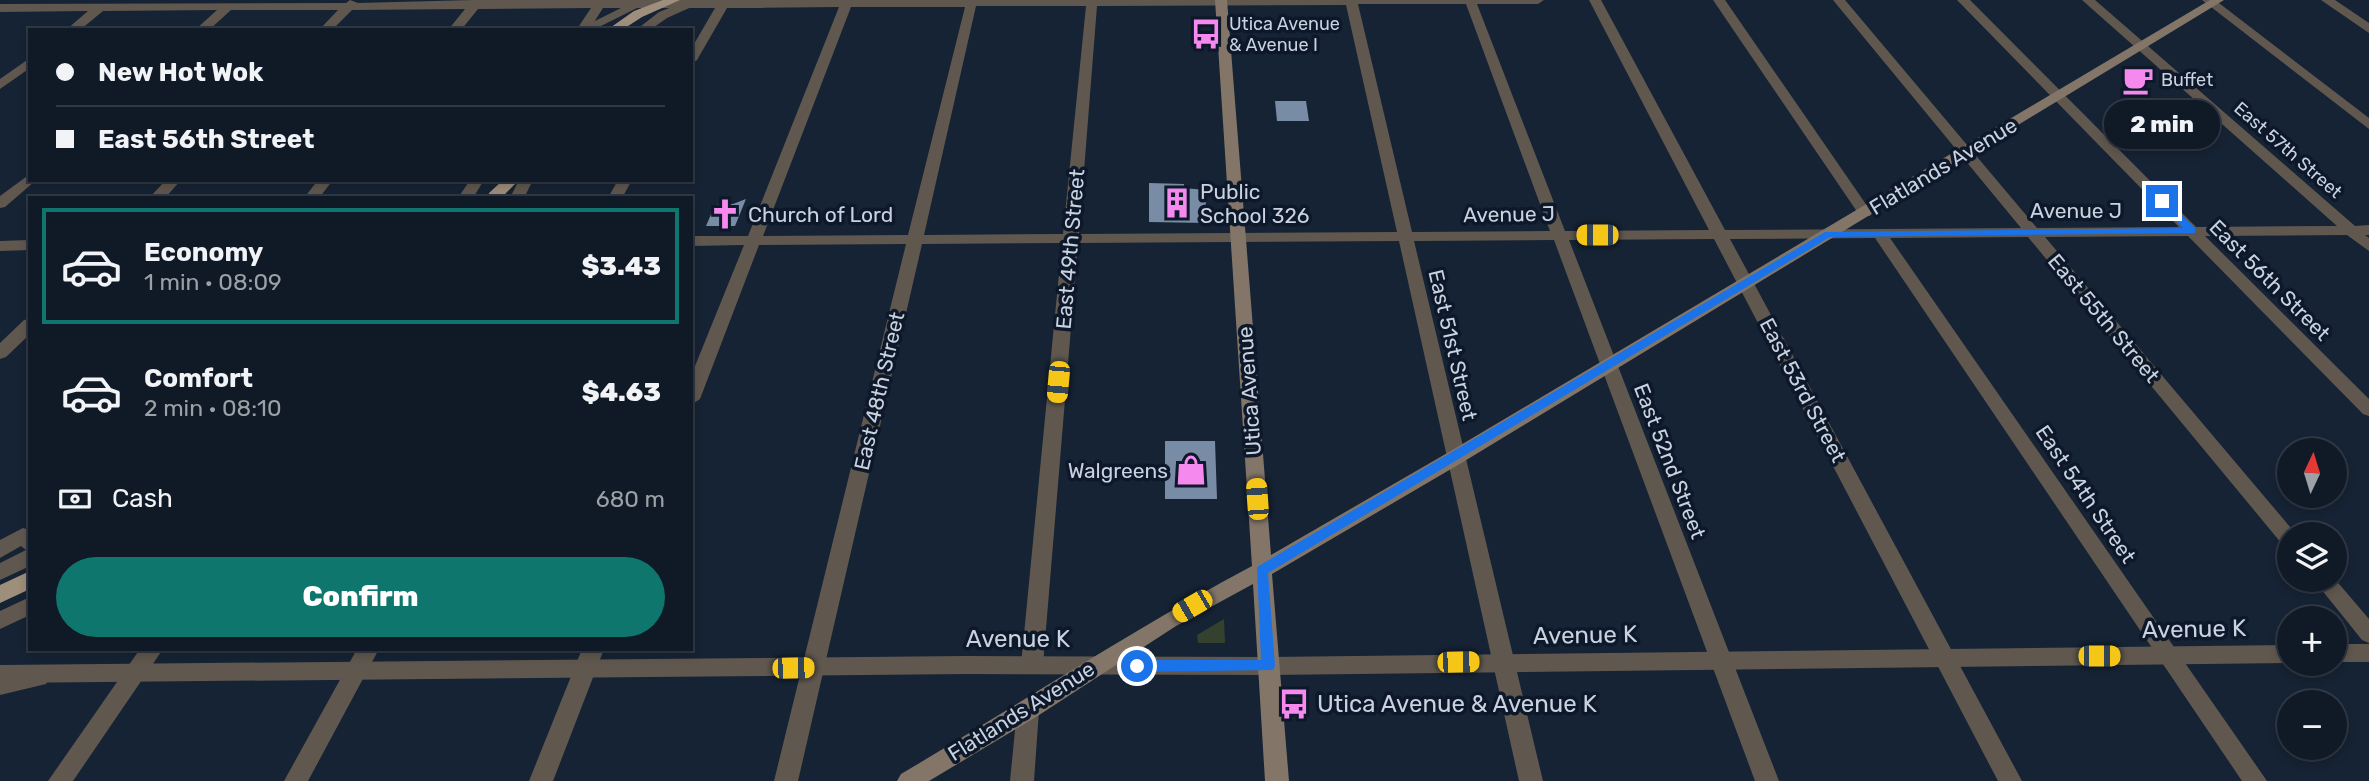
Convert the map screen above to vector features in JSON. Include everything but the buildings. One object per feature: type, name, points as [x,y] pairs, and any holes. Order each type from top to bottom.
[{"type":"main road","points":[[616,28],[638,14],[674,0]]},
{"type":"main road","name":"Utica Avenue","points":[[1221,1],[1277,781]]},
{"type":"main road","name":"Flatlands Avenue","points":[[909,781],[1028,710],[1192,606],[1262,570],[1456,457],[2059,97],[2213,1]]},
{"type":"main road","points":[[494,196],[510,182]]},
{"type":"main road","points":[[0,595],[28,580]]},
{"type":"street","points":[[645,28],[663,15],[701,0]]},
{"type":"street","name":"East 52nd Street","points":[[1470,0],[1767,781]]},
{"type":"street","points":[[0,8],[232,3],[641,2],[660,5],[723,2],[1538,0]]},
{"type":"street","name":"East 53rd Street","points":[[1595,0],[2010,781]]},
{"type":"street","points":[[1719,0],[1865,213]]},
{"type":"street","name":"East 55th Street","points":[[1839,0],[2277,525]]},
{"type":"street","name":"East 56th Street","points":[[1963,0],[2369,410]]},
{"type":"street","name":"East 57th Street","points":[[2088,0],[2369,246]]},
{"type":"street","points":[[2198,0],[2213,1],[2369,125]]},
{"type":"street","points":[[2327,0],[2369,29]]},
{"type":"street","name":"East 48th Street","points":[[786,781],[972,1]]},
{"type":"street","name":"East 49th Street","points":[[1032,665],[1092,1]]},
{"type":"street","name":"East 51st Street","points":[[1351,1],[1531,781]]},
{"type":"street","points":[[584,28],[601,2]]},
{"type":"street","points":[[585,28],[641,2]]},
{"type":"street","points":[[693,56],[723,2]]},
{"type":"street","points":[[693,394],[847,2]]},
{"type":"street","points":[[203,28],[232,3]]},
{"type":"street","points":[[327,28],[352,3]]},
{"type":"street","points":[[456,28],[477,3]]},
{"type":"street","points":[[75,28],[106,4]]},
{"type":"street","points":[[0,85],[28,64]]},
{"type":"street","points":[[0,204],[28,180]]},
{"type":"street","points":[[158,196],[172,182]]},
{"type":"street","points":[[313,196],[324,182]]},
{"type":"street","name":"Avenue J","points":[[693,241],[2369,230]]},
{"type":"street","name":"East 54th Street","points":[[1879,233],[2256,781]]},
{"type":"street","points":[[0,246],[28,245]]},
{"type":"street","points":[[0,353],[28,326]]},
{"type":"street","points":[[0,550],[27,535]]},
{"type":"street","points":[[0,572],[28,558]]},
{"type":"street","points":[[2334,592],[2369,634]]},
{"type":"street","points":[[0,621],[28,606]]},
{"type":"street","points":[[60,781],[151,651]]},
{"type":"street","points":[[296,781],[367,651]]},
{"type":"street","points":[[541,781],[592,651]]},
{"type":"street","points":[[2347,653],[2369,653]]},
{"type":"street","name":"Avenue K","points":[[0,674],[135,675],[1032,665],[1268,666],[2277,654]]},
{"type":"street","points":[[0,686],[56,675]]},
{"type":"street","points":[[1021,781],[1028,710]]},
{"type":"green space","points":[[1224,619],[1225,643],[1198,643],[1197,635]]},
{"type":"place","name":"Utica Avenue & Avenue I","points":[[1206,34]]},
{"type":"place","name":"Buffet","points":[[2138,80]]},
{"type":"place","name":"Public School 326","points":[[1177,203]]},
{"type":"place","name":"Church of Lord","points":[[725,214]]},
{"type":"place","name":"Walgreens","points":[[1191,470]]},
{"type":"place","name":"Utica Avenue & Avenue K","points":[[1294,704]]},
{"type":"route","points":[[1137,666],[1268,666],[1262,570],[1828,234],[2191,230],[2162,201]]}]
